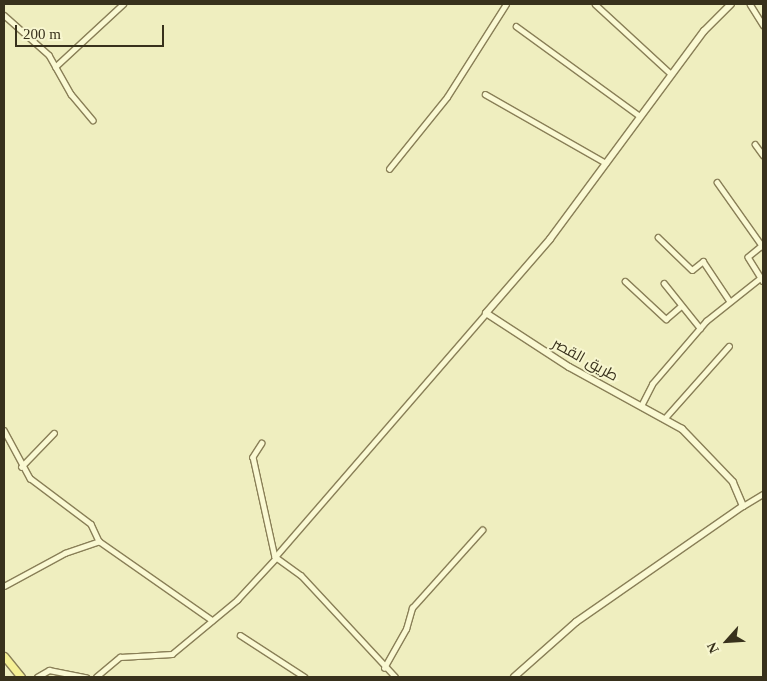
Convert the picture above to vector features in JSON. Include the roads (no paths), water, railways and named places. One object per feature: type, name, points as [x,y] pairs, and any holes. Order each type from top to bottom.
[{"type":"main road","points":[[4,656],[21,677]]},
{"type":"street","points":[[55,67],[124,4]]},
{"type":"street","points":[[389,169],[447,97],[506,4]]},
{"type":"street","points":[[595,4],[671,74]]},
{"type":"street","points":[[96,677],[120,657],[169,655],[212,620],[275,558],[550,239],[671,74],[731,4]]},
{"type":"street","points":[[750,4],[763,25]]},
{"type":"street","points":[[4,15],[49,55],[85,114],[93,120]]},
{"type":"street","points":[[516,26],[640,116]]},
{"type":"street","points":[[485,94],[606,163]]},
{"type":"street","points":[[755,144],[763,155]]},
{"type":"street","points":[[642,404],[652,384],[700,328],[729,300],[761,280],[748,257],[763,246],[717,182]]},
{"type":"street","points":[[658,237],[692,270],[703,261],[729,300]]},
{"type":"street","points":[[625,281],[666,319],[681,306]]},
{"type":"street","points":[[664,283],[700,328]]},
{"type":"street","name":"طريق القصر","points":[[486,312],[569,367],[642,404],[682,429],[733,482],[744,506]]},
{"type":"street","points":[[665,418],[729,346]]},
{"type":"street","points":[[4,430],[21,467],[91,524],[99,541],[212,620]]},
{"type":"street","points":[[21,467],[54,434]]},
{"type":"street","points":[[262,443],[253,457],[275,558],[301,576],[384,668],[395,677]]},
{"type":"street","points":[[514,677],[576,622],[763,494]]},
{"type":"street","points":[[384,668],[406,630],[412,608],[482,530]]},
{"type":"street","points":[[4,586],[65,553],[99,541]]},
{"type":"street","points":[[240,635],[306,677]]},
{"type":"street","points":[[38,677],[49,670],[86,677]]}]
